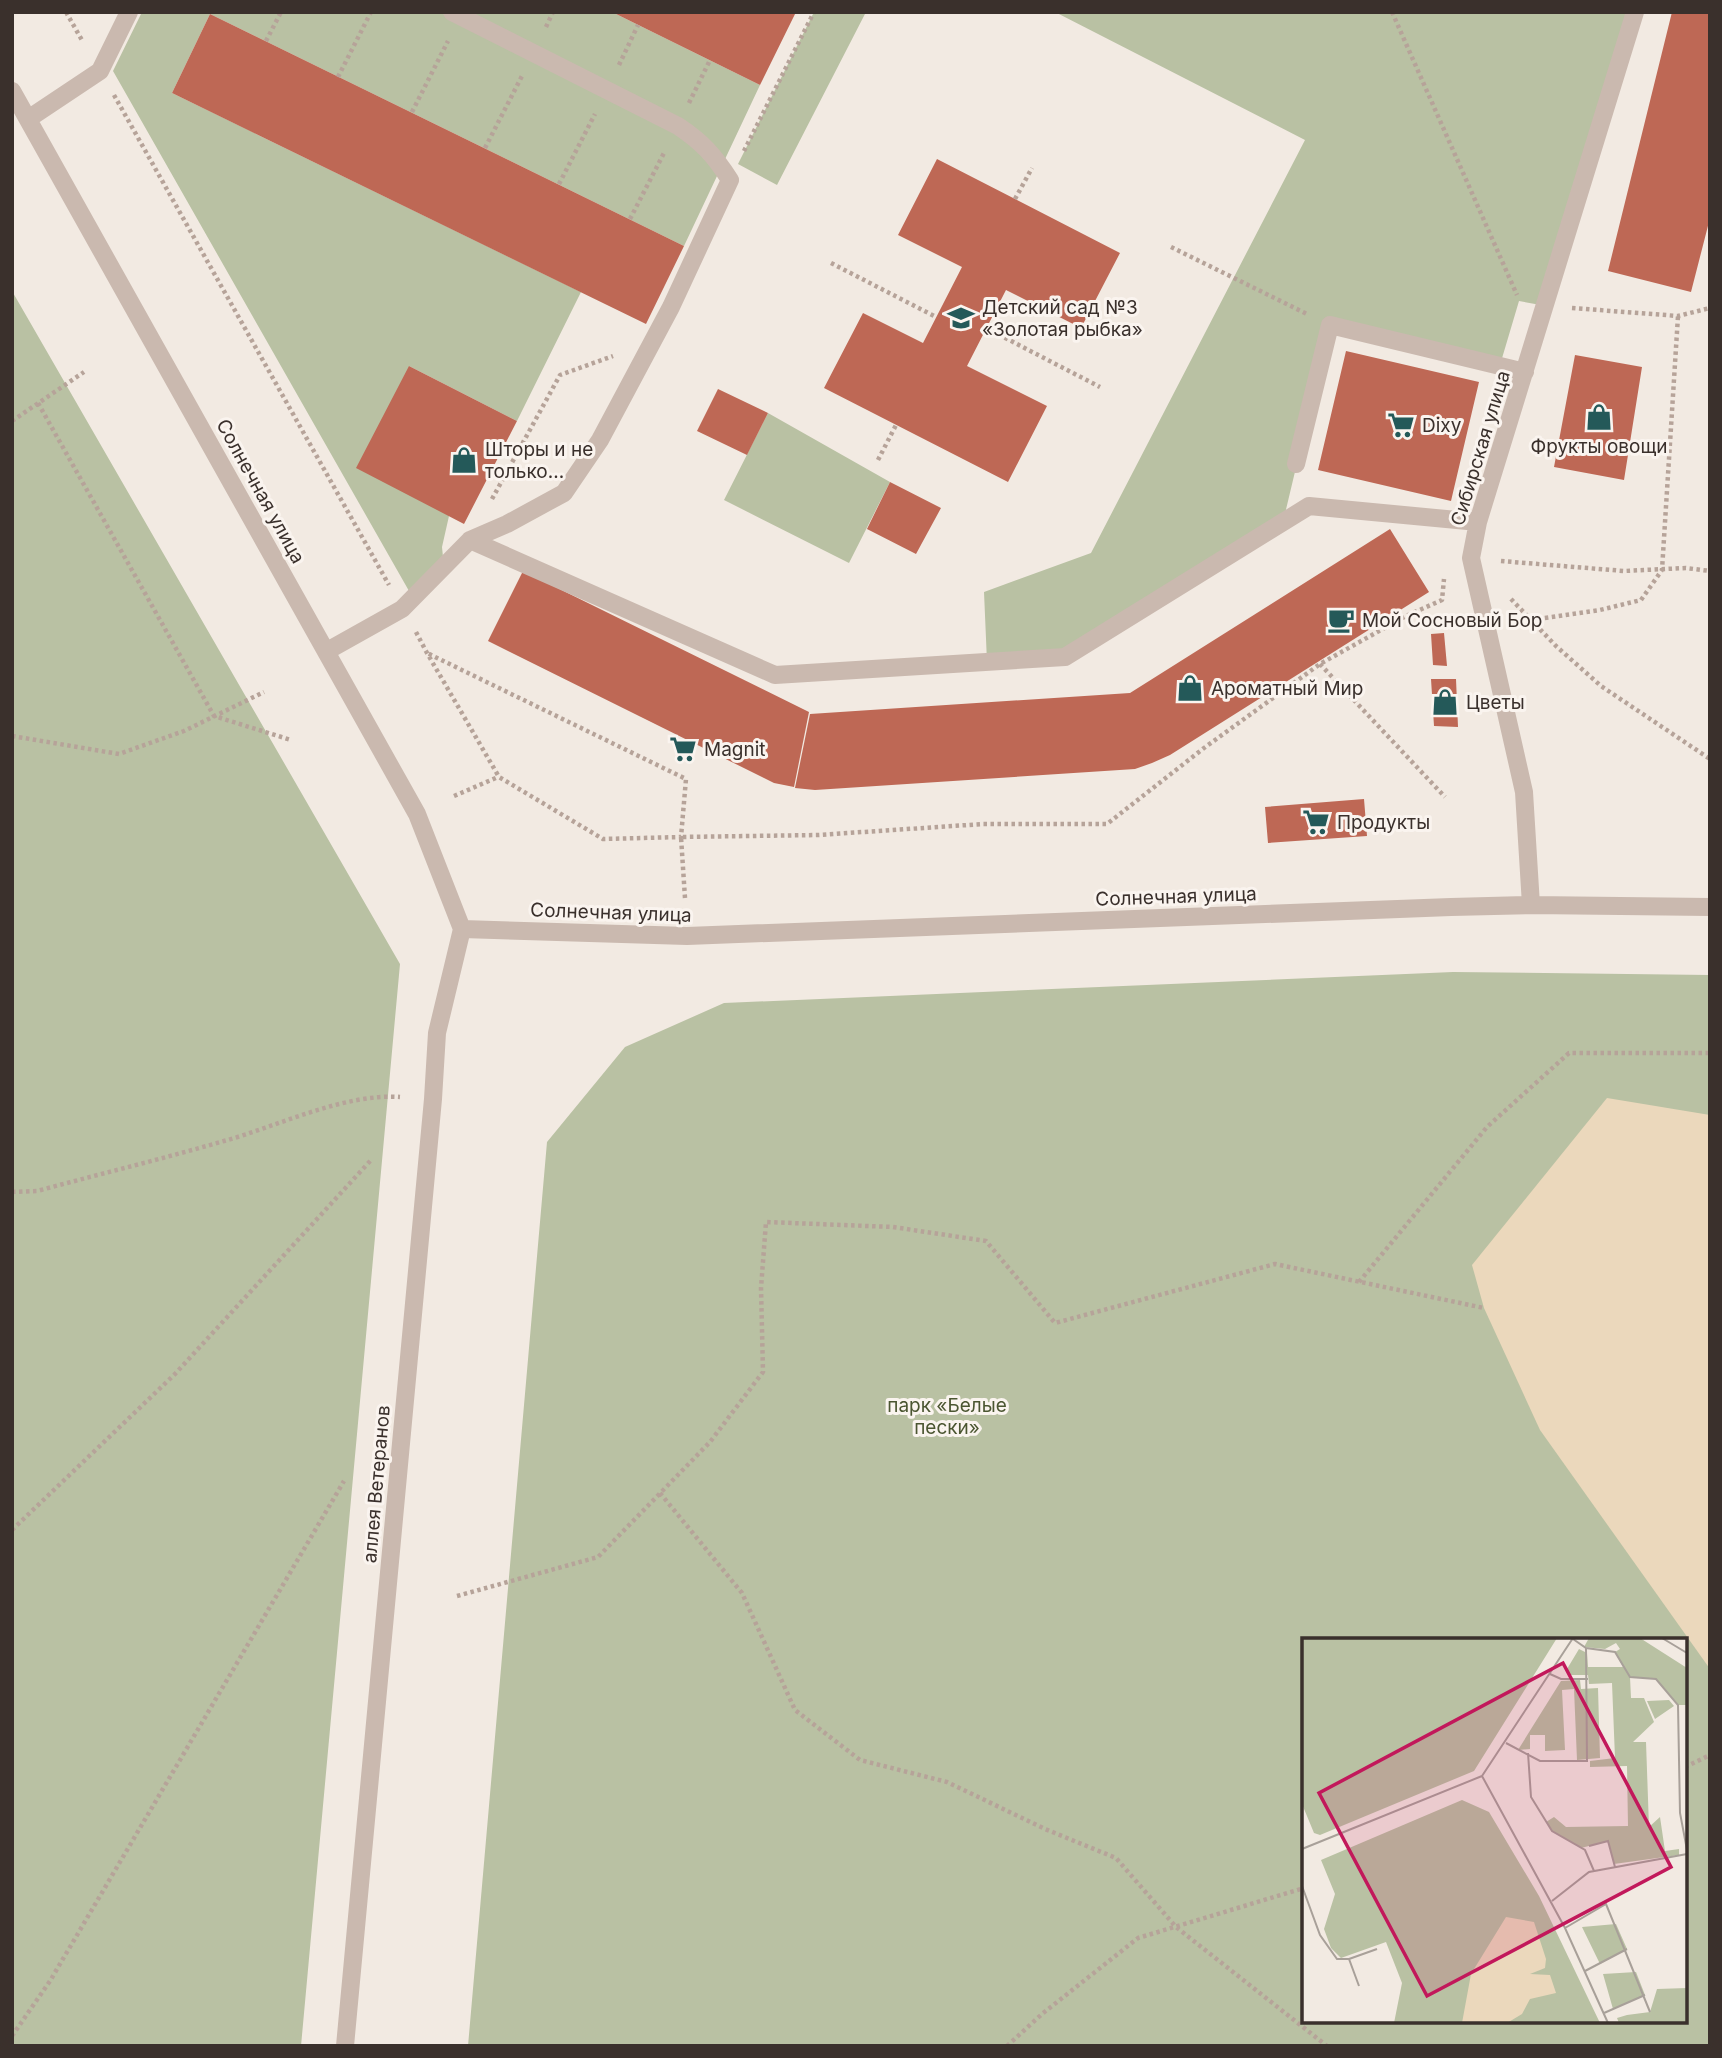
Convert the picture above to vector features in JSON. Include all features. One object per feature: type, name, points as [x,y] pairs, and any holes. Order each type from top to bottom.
[{"type":"street","points":[[28,119],[100,71],[129,12]]},
{"type":"street","name":"Сибирская улица","points":[[1531,905],[1524,793],[1471,558],[1478,522],[1635,12]]},
{"type":"street","points":[[327,651],[402,609],[470,540],[507,524],[564,493],[600,440],[653,341],[730,180],[717,159],[702,143],[678,126],[456,14]]},
{"type":"street","name":"Солнечная улица","points":[[12,91],[417,814],[462,929],[687,936],[1531,905],[1710,907]]},
{"type":"street","points":[[1296,464],[1330,325],[1525,372]]},
{"type":"street","points":[[470,540],[775,675],[1065,657],[1309,506],[1478,522]]},
{"type":"street","name":"аллея Ветеранов","points":[[345,2046],[437,1033],[462,929]]},
{"type":"path","points":[[66,12],[499,777],[603,839],[818,835],[983,824],[1107,824],[1320,664],[1406,616],[1442,600],[1446,559],[1471,558],[1563,568],[1624,571],[1686,568],[1710,571]]},
{"type":"path","points":[[266,41],[281,12]]},
{"type":"path","points":[[338,77],[371,12]]},
{"type":"path","points":[[1392,12],[1520,300]]},
{"type":"path","points":[[730,180],[815,13]]},
{"type":"path","points":[[412,112],[456,14]]},
{"type":"path","points":[[1015,199],[1032,168]]},
{"type":"path","points":[[1171,247],[1330,325]]},
{"type":"path","points":[[831,262],[936,317]]},
{"type":"path","points":[[1546,306],[1678,316],[1710,308]]},
{"type":"path","points":[[1531,620],[1600,610],[1641,600],[1662,570],[1678,316]]},
{"type":"path","points":[[986,328],[1101,387]]},
{"type":"path","points":[[470,540],[560,375],[653,341]]},
{"type":"path","points":[[12,421],[84,372]]},
{"type":"path","points":[[38,403],[214,716],[291,740]]},
{"type":"path","points":[[878,460],[896,425]]},
{"type":"path","points":[[1505,594],[1601,686],[1710,759]]},
{"type":"path","points":[[427,653],[686,779],[681,837],[685,898]]},
{"type":"path","points":[[1320,664],[1445,797]]},
{"type":"path","points":[[12,736],[119,754],[184,731],[264,692]]},
{"type":"path","points":[[454,796],[499,777]]},
{"type":"path","points":[[1359,1282],[1487,1127],[1569,1053],[1710,1053]]},
{"type":"path","points":[[12,1192],[37,1191],[226,1140],[377,1095],[400,1097]]},
{"type":"path","points":[[12,1530],[175,1374],[372,1159]]},
{"type":"path","points":[[457,1596],[597,1557],[710,1442],[763,1373],[761,1288],[766,1222],[893,1227],[986,1241],[1055,1323],[1275,1264],[1484,1308]]},
{"type":"path","points":[[12,2036],[50,1981],[344,1481]]},
{"type":"path","points":[[660,1493],[742,1593],[794,1710],[860,1760],[947,1782],[1045,1829],[1116,1858],[1176,1927],[1327,2046]]},
{"type":"path","points":[[1687,1766],[1710,1755]]},
{"type":"path","points":[[1007,2046],[1042,2014],[1138,1938],[1302,1889]]},
{"type":"green space","points":[[142,12],[612,12],[760,85],[684,246],[210,14],[172,93],[581,292],[517,421],[409,366],[449,516],[442,547],[444,567],[413,598],[113,71]]},
{"type":"green space","points":[[814,12],[866,12],[777,185],[738,164]]},
{"type":"green space","points":[[1055,12],[1635,12],[1546,306],[1519,301],[1500,365],[1330,325],[1283,522],[1065,657],[987,662],[984,592],[1091,553],[1305,140]]},
{"type":"green space","points":[[12,291],[400,964],[301,2046],[12,2046]]},
{"type":"green space","points":[[768,413],[890,482],[849,563],[724,500]]},
{"type":"green space","name":"парк «Белые пески»","points":[[1453,972],[1710,975],[1710,2046],[468,2046],[547,1142],[625,1047],[724,1003]]},
{"type":"sand","points":[[1607,1098],[1710,1115],[1710,1669],[1540,1430],[1484,1308],[1472,1265]]},
{"type":"building","points":[[612,12],[796,12],[760,85]]},
{"type":"building","points":[[1672,12],[1710,12],[1710,218],[1691,292],[1608,271]]},
{"type":"building","points":[[210,14],[684,246],[646,324],[172,93]]},
{"type":"building","points":[[937,159],[1120,253],[1081,328],[1006,290],[967,366],[1047,406],[1008,482],[824,388],[863,313],[923,343],[962,267],[898,235]]},
{"type":"building","points":[[1346,351],[1479,382],[1451,501],[1318,470]]},
{"type":"building","name":"Фрукты овощи","points":[[1575,355],[1642,367],[1624,480],[1554,467]]},
{"type":"building","points":[[409,366],[517,421],[464,524],[356,468]]},
{"type":"building","points":[[718,389],[768,413],[747,455],[697,431]]},
{"type":"building","points":[[890,482],[941,508],[916,554],[867,529]]},
{"type":"building","points":[[1390,529],[1429,592],[1170,755],[1152,763],[1135,769],[815,790],[795,788],[810,714],[1130,693]]},
{"type":"building","points":[[523,571],[809,712],[794,787],[774,783],[488,641]]},
{"type":"building","points":[[1444,633],[1447,666],[1433,665],[1431,634]]},
{"type":"building","name":"Цветы","points":[[1431,679],[1456,679],[1458,727],[1434,726]]},
{"type":"building","points":[[1364,799],[1367,836],[1268,843],[1265,807]]},
{"type":"place","name":"Детский сад №3 «Золотая рыбка»","points":[[961,318]]},
{"type":"place","name":"Фрукты овощи","points":[[1599,417]]},
{"type":"place","name":"Dixy","points":[[1401,425]]},
{"type":"place","name":"Шторы и не только...","points":[[464,460]]},
{"type":"place","name":"Мой Сосновый Бор","points":[[1341,620]]},
{"type":"place","name":"Ароматный Мир","points":[[1190,688]]},
{"type":"place","name":"Цветы","points":[[1445,702]]},
{"type":"place","name":"Magnit","points":[[683,749]]},
{"type":"place","name":"Продукты","points":[[1316,822]]}]
